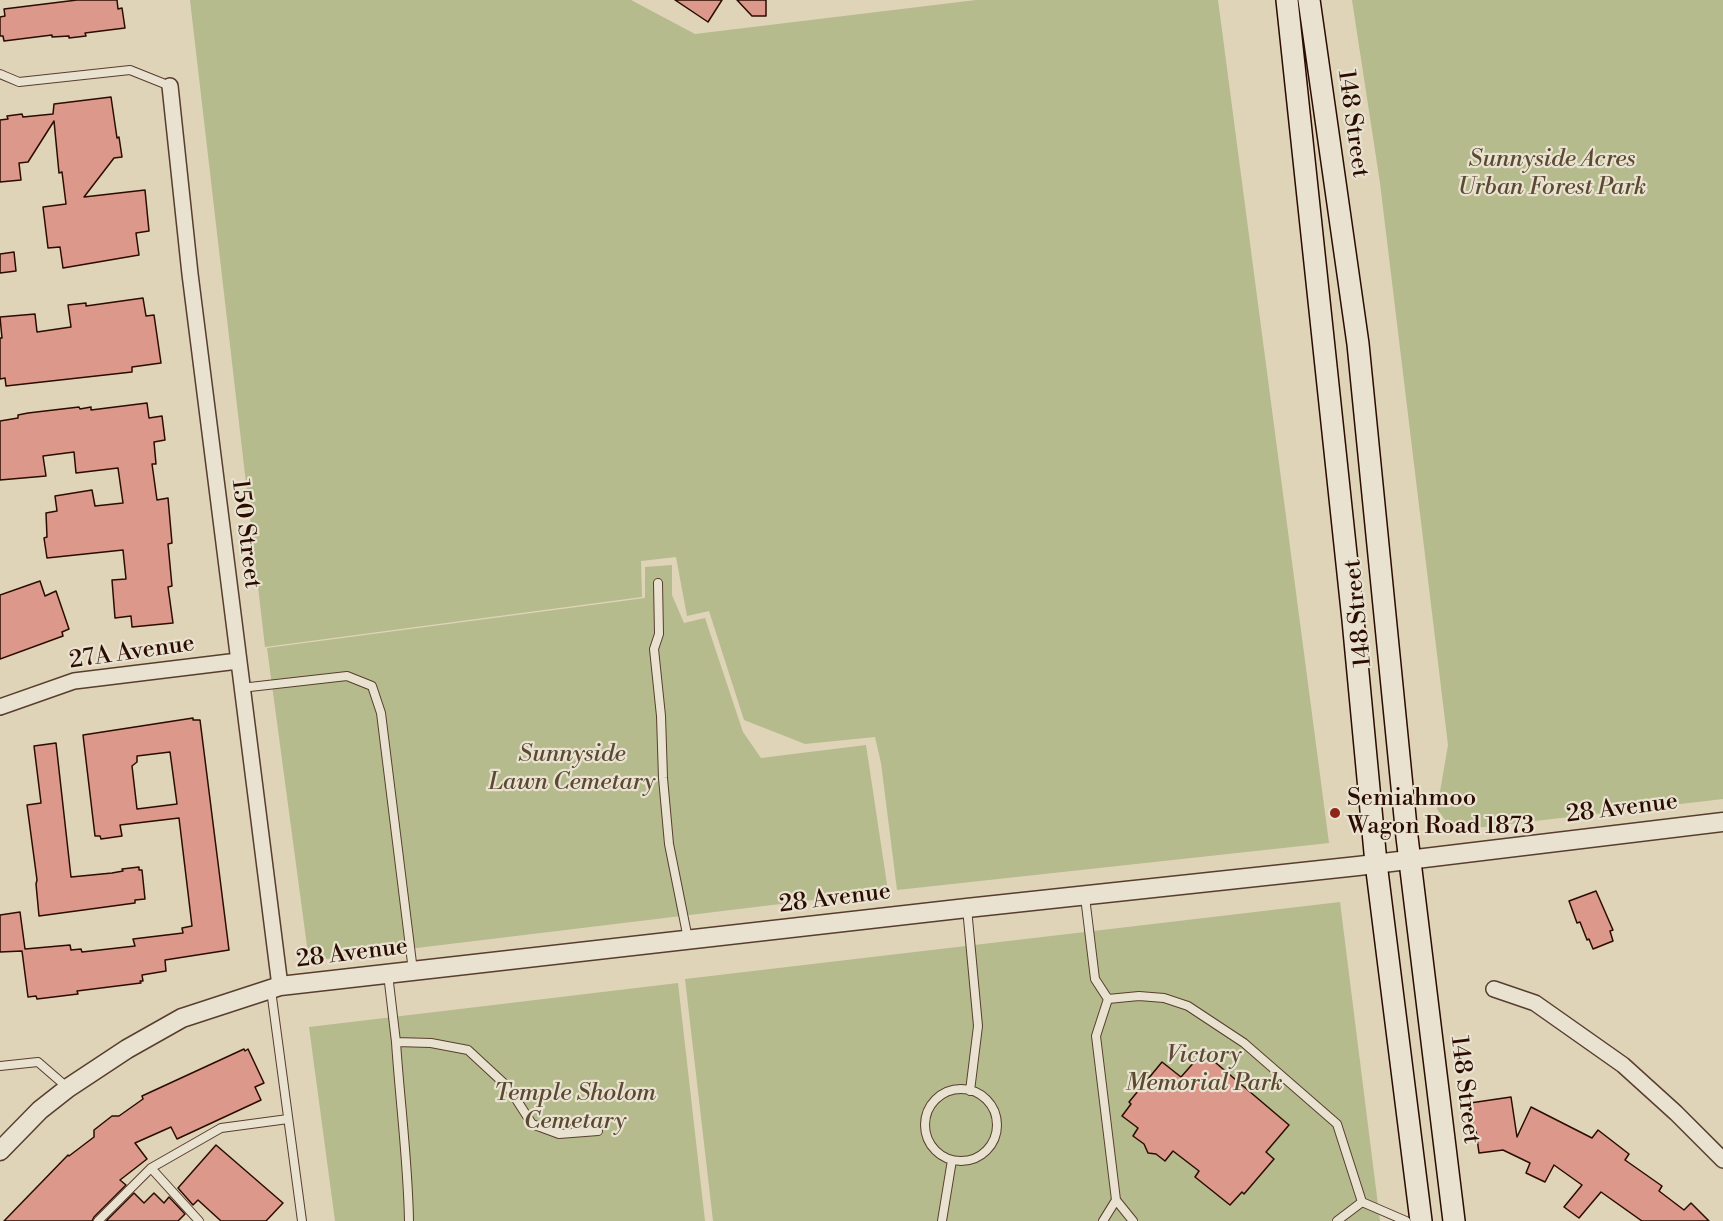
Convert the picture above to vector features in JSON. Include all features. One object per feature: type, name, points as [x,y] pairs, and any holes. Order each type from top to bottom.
[{"type":"main road","name":"148 Street","points":[[1287,0],[1353,620],[1376,863],[1421,1221]]},
{"type":"main road","name":"148 Street","points":[[1310,0],[1358,345],[1410,859],[1455,1221]]},
{"type":"street","name":"150 Street","points":[[170,86],[190,274],[238,661],[275,988]]},
{"type":"street","name":"27A Avenue","points":[[0,707],[74,681],[238,661]]},
{"type":"street","name":"28 Avenue","points":[[0,1151],[40,1110],[68,1088],[127,1049],[182,1018],[275,988],[1723,822]]},
{"type":"street","points":[[1494,989],[1535,1003],[1623,1065],[1723,1160]]},
{"type":"lane","points":[[0,74],[19,82],[129,70],[170,86]]},
{"type":"lane","points":[[658,583],[658,634],[654,649],[661,716],[663,778],[669,844],[688,940]]},
{"type":"lane","points":[[241,688],[347,676],[372,686],[381,713],[413,971]]},
{"type":"lane","points":[[1084,897],[1095,979],[1108,999]]},
{"type":"lane","points":[[967,908],[978,1026],[970,1090]]},
{"type":"lane","points":[[388,974],[408,1176],[409,1221]]},
{"type":"lane","points":[[275,988],[288,1119],[302,1221]]},
{"type":"lane","points":[[1108,999],[1139,996],[1164,998],[1188,1006],[1244,1043],[1337,1124],[1362,1202],[1406,1221]]},
{"type":"lane","points":[[1108,999],[1095,1036],[1116,1200],[1133,1221]]},
{"type":"lane","points":[[396,1042],[431,1043],[468,1050],[509,1088],[532,1124],[559,1134],[597,1131]]},
{"type":"lane","points":[[0,1066],[38,1062],[68,1088]]},
{"type":"lane","points":[[970,1090],[989,1103],[997,1124],[995,1136],[990,1146],[972,1160],[952,1161],[938,1154],[930,1145],[925,1133],[928,1109],[935,1100],[946,1093],[970,1090]]},
{"type":"lane","points":[[98,1221],[151,1168],[221,1128],[288,1119]]},
{"type":"lane","points":[[942,1221],[952,1161]]},
{"type":"lane","points":[[151,1168],[199,1221]]},
{"type":"lane","points":[[1103,1221],[1116,1200]]},
{"type":"lane","points":[[1337,1221],[1362,1202]]},
{"type":"green space","points":[[190,0],[631,0],[695,34],[976,0],[1218,0],[1329,843],[897,890],[881,763],[875,737],[805,744],[744,720],[709,611],[687,616],[676,557],[641,561],[642,597],[265,647]]},
{"type":"green space","name":"Sunnyside Acres Urban Forest Park","points":[[1352,0],[1723,0],[1723,799],[1452,829],[1437,809],[1448,745],[1380,183]]},
{"type":"green space","name":"Sunnyside Lawn Cemetary","points":[[672,565],[672,595],[684,623],[705,618],[743,732],[761,758],[866,745],[888,891],[309,961],[267,648],[645,598],[645,567]]},
{"type":"green space","name":"Victory Memorial Park","points":[[1340,902],[1380,1221],[713,1221],[685,979]]},
{"type":"green space","name":"Temple Sholom Cemetary","points":[[678,983],[705,1221],[335,1221],[309,1027]]},
{"type":"building","points":[[77,0],[117,0],[118,9],[122,8],[125,28],[85,33],[86,36],[69,38],[69,36],[52,37],[52,35],[4,41],[3,36],[0,36],[0,17],[5,16],[4,9]]},
{"type":"building","points":[[675,0],[722,0],[708,22]]},
{"type":"building","points":[[737,0],[766,0],[766,16],[752,16]]},
{"type":"building","points":[[111,97],[122,157],[114,158],[84,197],[145,190],[149,231],[136,233],[139,255],[63,268],[60,247],[48,248],[43,207],[66,204],[62,172],[59,173],[54,121],[28,162],[19,163],[21,180],[0,182],[0,120],[8,119],[7,116],[22,114],[23,117],[53,114],[54,104]]},
{"type":"building","points":[[14,252],[16,271],[0,273],[0,254]]},
{"type":"building","points":[[143,298],[146,316],[154,315],[161,363],[132,367],[132,372],[6,386],[5,378],[0,379],[0,338],[2,338],[0,317],[35,314],[37,332],[71,327],[68,305],[86,303],[86,306]]},
{"type":"building","points":[[147,403],[149,418],[162,416],[165,440],[154,442],[156,464],[152,464],[157,500],[168,498],[172,543],[168,544],[172,586],[168,587],[173,623],[132,627],[131,616],[115,618],[112,580],[126,579],[123,550],[47,558],[44,538],[47,537],[46,513],[57,511],[55,496],[92,490],[95,506],[123,503],[118,468],[76,473],[74,452],[43,456],[46,476],[0,480],[0,421],[18,418],[18,415],[28,413],[79,407],[80,409],[91,407],[91,410]]},
{"type":"building","points":[[40,581],[45,596],[56,591],[69,629],[62,632],[63,636],[0,659],[0,595]]},
{"type":"building","points":[[193,718],[193,720],[200,720],[229,950],[165,960],[166,971],[142,975],[141,983],[77,991],[78,994],[37,999],[36,996],[28,997],[22,951],[0,952],[0,915],[20,912],[25,949],[70,945],[71,950],[81,949],[82,952],[135,946],[133,939],[183,933],[182,928],[192,926],[179,818],[120,825],[122,836],[101,839],[100,836],[95,836],[83,735]],"holes":[[[170,752],[177,804],[137,809],[132,766],[137,762],[137,756]]]},
{"type":"building","points":[[56,743],[71,877],[112,873],[139,867],[139,870],[142,870],[145,899],[135,900],[135,903],[39,916],[37,880],[27,805],[41,803],[34,746]]},
{"type":"building","points":[[1596,891],[1613,930],[1610,931],[1613,941],[1593,949],[1580,922],[1577,923],[1569,901]]},
{"type":"building","points":[[244,1049],[245,1051],[248,1049],[264,1083],[255,1087],[261,1100],[177,1139],[171,1127],[135,1143],[147,1159],[120,1180],[126,1185],[92,1221],[4,1221],[68,1155],[94,1137],[94,1130],[112,1116],[119,1116],[143,1099],[142,1096]]},
{"type":"building","points":[[1203,1052],[1289,1125],[1266,1152],[1274,1159],[1244,1194],[1242,1192],[1230,1205],[1195,1177],[1199,1171],[1173,1151],[1165,1161],[1156,1154],[1148,1153],[1144,1144],[1133,1136],[1138,1128],[1122,1116],[1131,1104],[1129,1102],[1162,1062],[1181,1077]]},
{"type":"building","points":[[1511,1097],[1517,1137],[1531,1107],[1592,1138],[1598,1130],[1629,1154],[1625,1160],[1662,1186],[1659,1191],[1684,1210],[1691,1203],[1709,1221],[1642,1221],[1601,1192],[1579,1218],[1564,1207],[1582,1185],[1554,1165],[1545,1182],[1526,1173],[1530,1163],[1503,1150],[1479,1153],[1476,1131],[1472,1131],[1470,1103]]},
{"type":"building","points":[[216,1145],[283,1203],[266,1221],[221,1221],[198,1200],[193,1205],[178,1188]]},
{"type":"building","points":[[134,1193],[144,1203],[154,1193],[164,1203],[169,1197],[185,1214],[178,1221],[106,1221]]},
{"type":"place","name":"Semiahmoo Wagon Road 1873","points":[[1335,813]]}]
